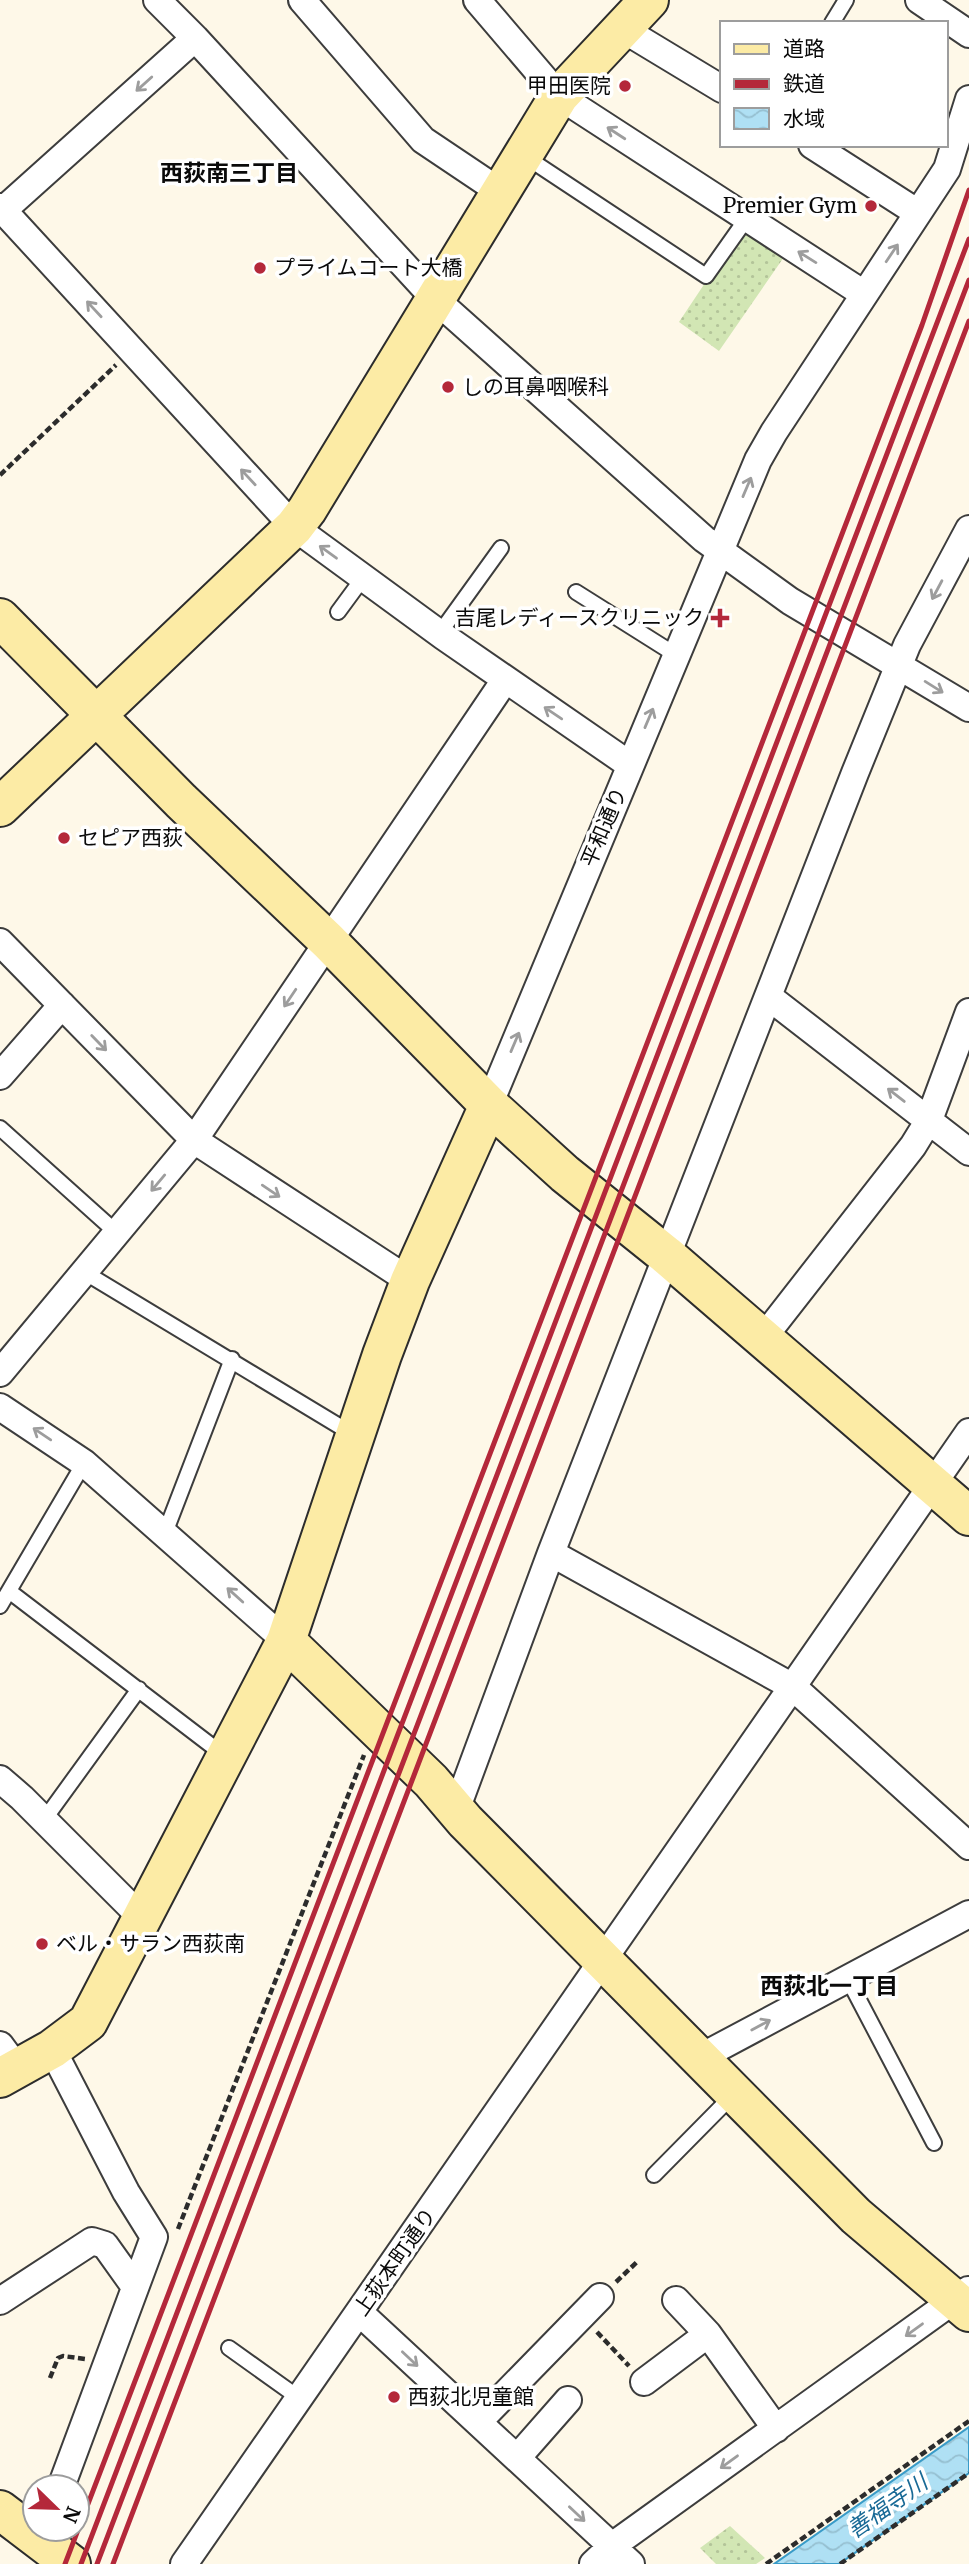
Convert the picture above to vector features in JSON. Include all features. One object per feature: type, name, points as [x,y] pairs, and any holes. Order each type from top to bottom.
[{"type":"street","points":[[157,0],[435,299],[704,539],[790,601],[969,708]]},
{"type":"street","points":[[302,0],[423,140],[499,191]]},
{"type":"street","points":[[477,0],[559,96],[864,294]]},
{"type":"street","points":[[0,807],[294,527],[307,510],[559,96],[649,0]]},
{"type":"street","points":[[919,0],[969,34]]},
{"type":"street","points":[[621,28],[720,88]]},
{"type":"street","points":[[195,38],[1,210],[294,527],[439,634],[630,765]]},
{"type":"street","name":"平和通り","points":[[489,1105],[758,460],[947,169],[969,99]]},
{"type":"street","points":[[815,147],[918,213]]},
{"type":"street","points":[[456,1810],[551,1553],[855,773],[907,645],[969,530]]},
{"type":"street","points":[[0,618],[181,802],[328,941],[489,1105],[565,1174],[666,1255],[969,1516]]},
{"type":"street","points":[[0,1373],[194,1140],[505,680]]},
{"type":"street","points":[[0,942],[194,1140],[410,1281]]},
{"type":"street","points":[[769,997],[969,1152]]},
{"type":"street","points":[[0,1076],[62,1005]]},
{"type":"street","points":[[763,1338],[913,1146],[929,1120],[969,1012]]},
{"type":"street","points":[[6,2064],[52,2049],[88,2022],[286,1641],[382,1354],[410,1281],[489,1105]]},
{"type":"street","points":[[0,1407],[84,1463],[286,1641],[430,1781],[856,2216],[964,2300],[776,2429],[612,2558],[517,2458],[360,2313]]},
{"type":"street","name":"上荻本町通り","points":[[184,2564],[969,1432]]},
{"type":"street","points":[[551,1553],[793,1687],[969,1846]]},
{"type":"street","points":[[0,1779],[44,1819],[141,1917]]},
{"type":"street","points":[[701,2057],[969,1914]]},
{"type":"street","points":[[52,2049],[126,2192],[154,2237],[66,2473]]},
{"type":"street","points":[[0,2301],[92,2241],[104,2245],[135,2287]]},
{"type":"street","points":[[478,2422],[600,2297]]},
{"type":"street","points":[[676,2300],[708,2334],[776,2429]]},
{"type":"street","points":[[644,2382],[708,2334]]},
{"type":"street","points":[[517,2458],[568,2400]]},
{"type":"street","points":[[0,2510],[39,2544],[71,2564]]},
{"type":"lane","points":[[833,21],[845,0]]},
{"type":"lane","points":[[522,155],[706,276],[747,218]]},
{"type":"lane","points":[[439,634],[500,548]]},
{"type":"lane","points":[[338,612],[363,578]]},
{"type":"lane","points":[[576,592],[676,654]]},
{"type":"lane","points":[[0,1129],[117,1233]]},
{"type":"lane","points":[[84,1272],[232,1359],[355,1436]]},
{"type":"lane","points":[[165,1533],[232,1359]]},
{"type":"lane","points":[[0,1606],[84,1463]]},
{"type":"lane","points":[[9,1591],[226,1757]]},
{"type":"lane","points":[[44,1819],[139,1689]]},
{"type":"lane","points":[[848,1979],[934,2143]]},
{"type":"lane","points":[[654,2175],[735,2093]]},
{"type":"lane","points":[[229,2348],[299,2398]]},
{"type":"path","points":[[0,475],[132,350]]},
{"type":"path","points":[[154,2237],[177,2231],[375,1727]]},
{"type":"path","points":[[594,2329],[644,2382]]},
{"type":"path","points":[[50,2378],[58,2358],[63,2356],[83,2359]]},
{"type":"path","points":[[766,2564],[969,2421]]},
{"type":"path","points":[[840,2564],[969,2473]]},
{"type":"green space","points":[[741,229],[784,257],[719,351],[679,322]]},
{"type":"green space","points":[[730,2526],[765,2558],[756,2564],[716,2564],[700,2548]]},
{"type":"water","name":"善福寺川","points":[[969,2427],[969,2473],[839,2564],[774,2564]]},
{"type":"railway","points":[[65,2564],[922,325],[969,190]]},
{"type":"railway","points":[[81,2564],[969,239]]},
{"type":"railway","points":[[97,2564],[969,280]]},
{"type":"railway","points":[[113,2564],[969,321]]},
{"type":"place","name":"甲田医院","points":[[625,86]]},
{"type":"place","name":"Premier Gym","points":[[871,206]]},
{"type":"place","name":"プライムコート大橋","points":[[260,268]]},
{"type":"place","name":"しの耳鼻咽喉科","points":[[448,387]]},
{"type":"place","name":"吉尾レディースクリニック","points":[[720,618]]},
{"type":"place","name":"セピア西荻","points":[[64,838]]},
{"type":"place","name":"ベル・サラン西荻南","points":[[42,1944]]},
{"type":"place","name":"西荻北児童館","points":[[394,2397]]},
{"type":"district","name":"西荻南三丁目","points":[[229,173]]},
{"type":"district","name":"西荻北一丁目","points":[[829,1986]]}]
